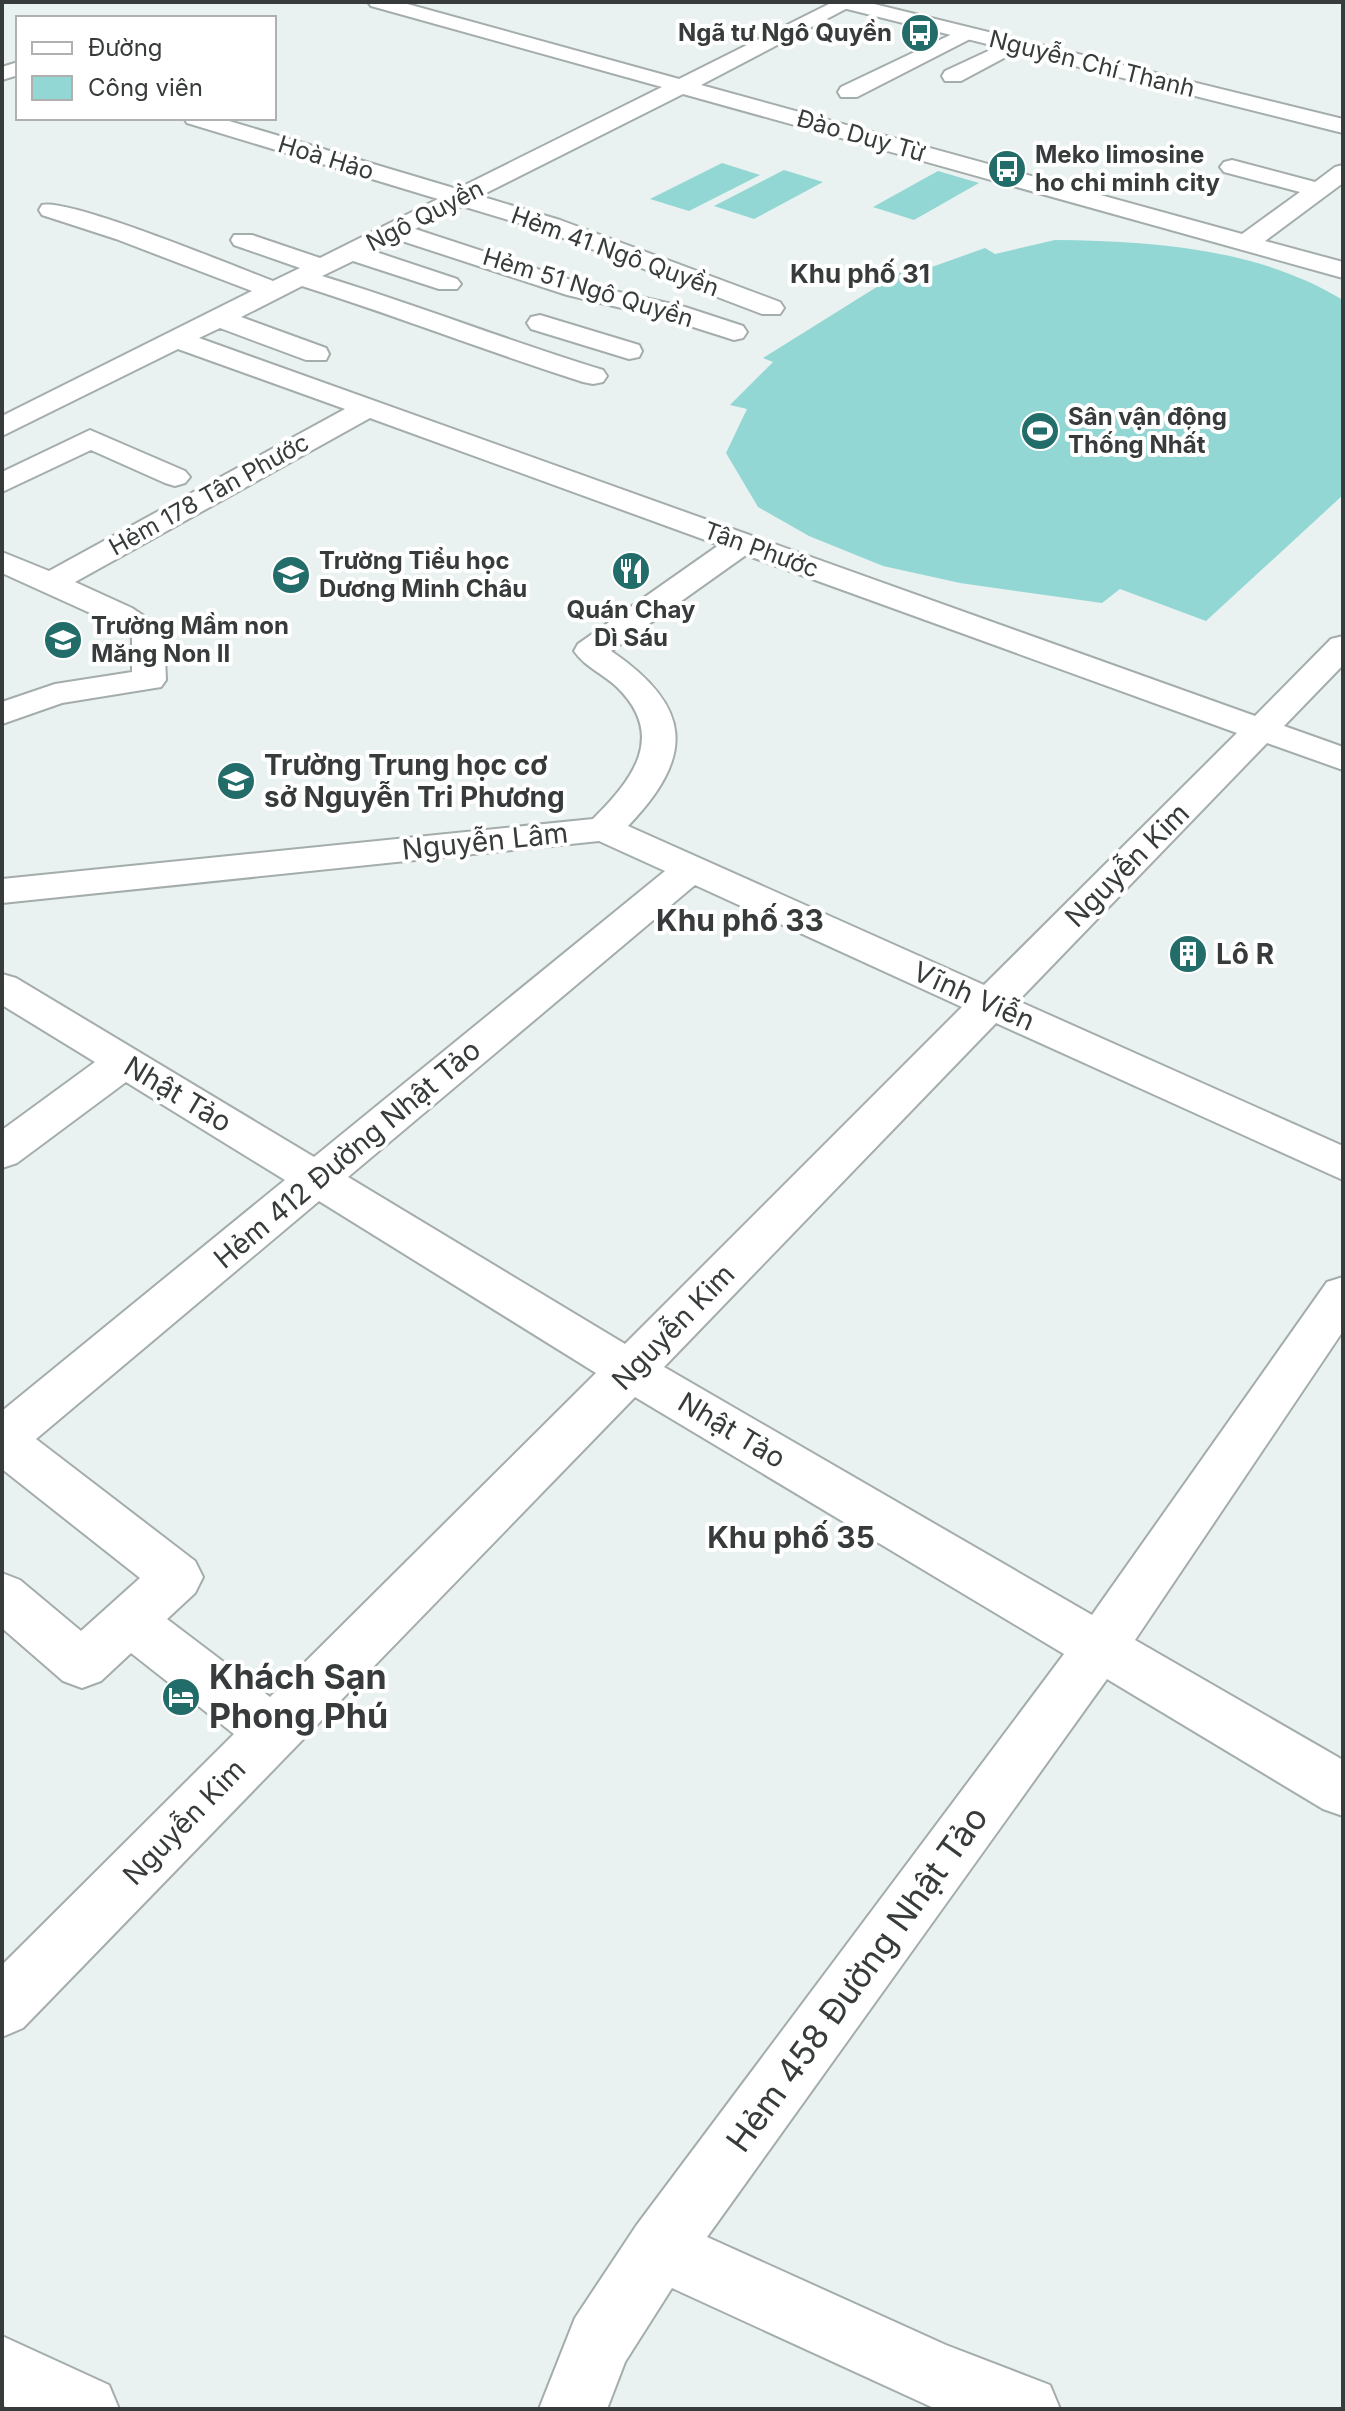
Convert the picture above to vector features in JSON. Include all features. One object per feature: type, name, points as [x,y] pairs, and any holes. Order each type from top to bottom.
[{"type":"street","name":"Đào Duy Từ","points":[[378,2],[1343,270]]},
{"type":"street","name":"Ngô Quyền","points":[[7,421],[179,340],[846,2]]},
{"type":"street","name":"Nguyễn Chí Thanh","points":[[846,2],[1343,126]]},
{"type":"street","points":[[849,92],[967,33]]},
{"type":"street","points":[[953,76],[1014,45]]},
{"type":"street","name":"Hoà Hảo","points":[[201,120],[458,199]]},
{"type":"street","points":[[1232,167],[1319,190]]},
{"type":"street","points":[[1246,243],[1343,172]]},
{"type":"street","name":"Hẻm 41 Ngô Quyền","points":[[458,199],[551,225],[771,308]]},
{"type":"street","points":[[51,210],[125,234],[405,310],[484,342],[593,376]]},
{"type":"street","name":"Hẻm 51 Ngô Quyền","points":[[396,231],[588,294],[676,313],[734,332]]},
{"type":"street","points":[[243,240],[295,281],[376,324]]},
{"type":"street","points":[[352,252],[448,284]]},
{"type":"street","points":[[220,319],[316,354]]},
{"type":"street","points":[[540,323],[629,351]]},
{"type":"street","name":"Tân Phước","points":[[179,340],[1343,759]]},
{"type":"street","name":"Hẻm 178 Tân Phước","points":[[50,583],[368,408]]},
{"type":"street","points":[[7,421],[59,455]]},
{"type":"street","points":[[2,483],[90,439],[175,477]]},
{"type":"street","name":"Nguyễn Lâm","points":[[2,891],[604,829],[639,794],[650,778],[659,751],[660,730],[648,704],[631,682],[590,651],[742,543]]},
{"type":"street","points":[[2,561],[121,615],[148,634],[149,680],[55,694],[2,714]]},
{"type":"street","name":"Nguyễn Kim","points":[[2,2007],[1343,646]]},
{"type":"street","name":"Vĩnh Viễn","points":[[604,829],[1343,1164]]},
{"type":"street","name":"Hẻm 412 Đường Nhật Tảo","points":[[2,1440],[692,868]]},
{"type":"street","name":"Nhật Tảo","points":[[2,987],[630,1369],[1343,1790]]},
{"type":"street","points":[[2,1152],[125,1061]]},
{"type":"street","name":"Hẻm 458 Đường Nhật Tảo","points":[[573,2409],[599,2342],[659,2249],[1100,1647],[1343,1295]]},
{"type":"street","points":[[2,1440],[177,1577],[82,1664],[2,1596]]},
{"type":"street","points":[[130,1621],[273,1732]]},
{"type":"street","points":[[659,2249],[931,2392],[1026,2409]]},
{"type":"street","points":[[2,2370],[85,2409]]},
{"type":"green space","points":[[722,163],[760,175],[689,211],[650,199]]},
{"type":"green space","points":[[784,170],[823,182],[754,219],[714,206]]},
{"type":"green space","points":[[938,171],[979,183],[914,220],[873,207]]},
{"type":"green space","name":"Sân vận động Thống Nhất","points":[[1055,240],[1129,242],[1240,258],[1276,269],[1343,300],[1343,495],[1206,621],[1120,589],[1102,603],[960,583],[883,566],[809,536],[758,507],[726,453],[747,409],[730,405],[773,362],[763,358],[904,270],[915,273],[985,248],[995,254]]},
{"type":"place","name":"Ngã tư Ngô Quyền","points":[[920,33]]},
{"type":"place","name":"Meko limosine ho chi minh city","points":[[1007,169]]},
{"type":"place","name":"Sân vận động Thống Nhất","points":[[1040,431]]},
{"type":"place","name":"Quán Chay Dì Sáu","points":[[631,571]]},
{"type":"place","name":"Trường Tiểu học Dương Minh Châu","points":[[291,575]]},
{"type":"place","name":"Trường Mầm non Măng Non II","points":[[63,640]]},
{"type":"place","name":"Trường Trung học cơ sở Nguyễn Tri Phương","points":[[236,781]]},
{"type":"place","name":"Lô R","points":[[1188,954]]},
{"type":"place","name":"Khách Sạn Phong Phú","points":[[181,1697]]},
{"type":"district","name":"Khu phố 31","points":[[860,274]]},
{"type":"district","name":"Khu phố 33","points":[[740,921]]},
{"type":"district","name":"Khu phố 35","points":[[791,1538]]}]
